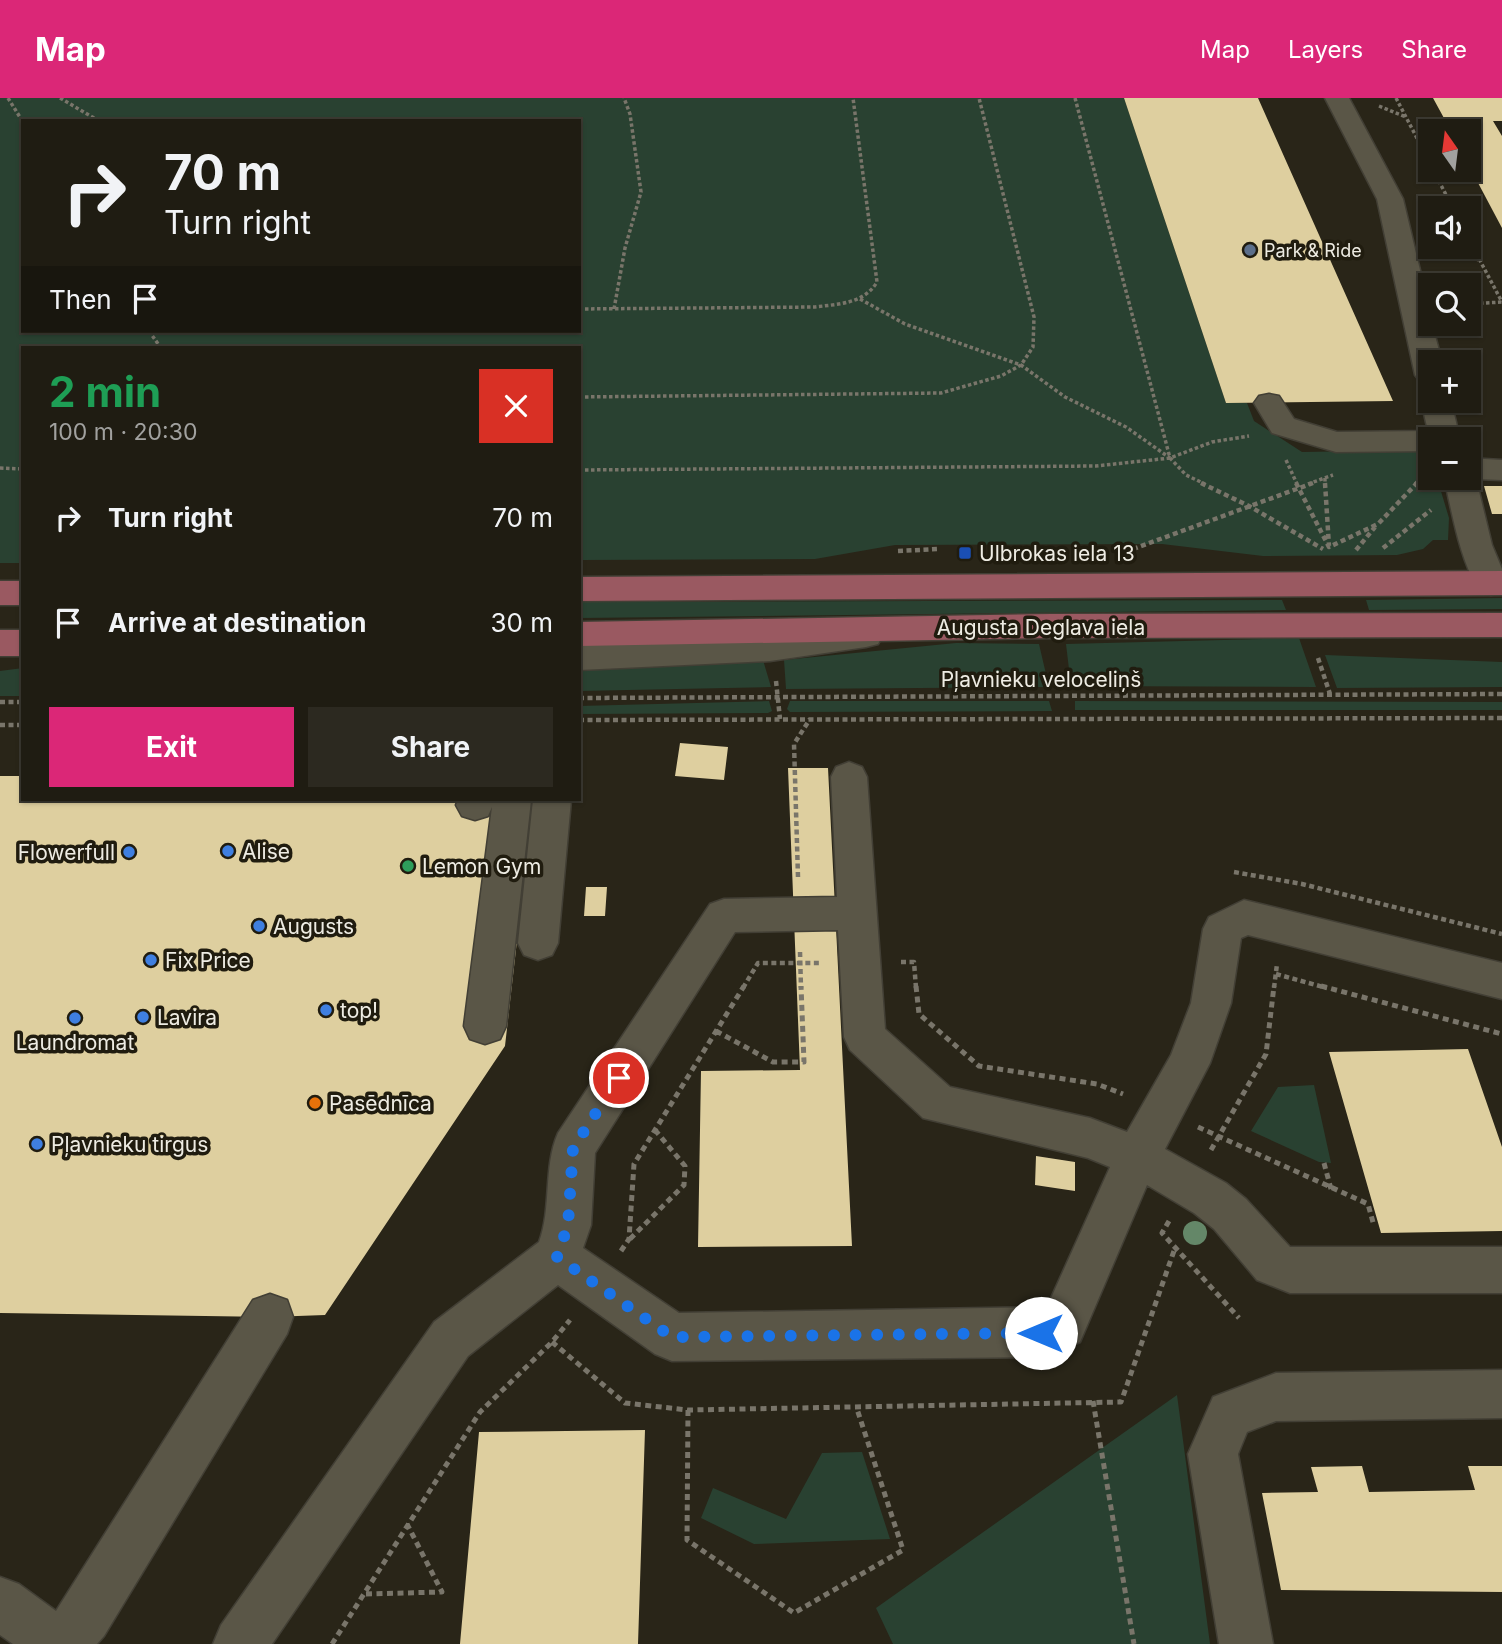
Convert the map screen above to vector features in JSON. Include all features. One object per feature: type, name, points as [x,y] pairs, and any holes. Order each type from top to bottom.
[{"type":"main road","name":"Augusta Deglava iela","points":[[581,589],[1496,583]]},
{"type":"main road","points":[[0,593],[21,593]]},
{"type":"main road","name":"Augusta Deglava iela","points":[[581,634],[918,627],[1502,625]]},
{"type":"main road","points":[[0,643],[21,643]]},
{"type":"street","points":[[1336,98],[1391,199],[1424,350]]},
{"type":"street","points":[[1276,415],[1336,442],[1418,441]]},
{"type":"street","points":[[1481,474],[1502,470]]},
{"type":"street","points":[[1466,490],[1476,545],[1496,583]]},
{"type":"street","points":[[581,657],[771,648],[918,627]]},
{"type":"street","points":[[849,777],[865,1037],[938,1104],[1090,1138],[1137,1157],[1210,1198],[1230,1214],[1273,1264],[1290,1270],[1502,1270]]},
{"type":"street","points":[[538,943],[552,801]]},
{"type":"street","points":[[485,1026],[488,802]]},
{"type":"street","points":[[240,1644],[451,1339],[557,1257],[568,1225],[573,1148],[724,916],[857,912]]},
{"type":"street","points":[[557,1257],[672,1337],[1041,1333],[1063,1325],[1137,1157],[1161,1108],[1189,1063],[1211,1003],[1223,929],[1244,917],[1502,981]]},
{"type":"street","points":[[0,1603],[61,1644],[85,1617],[270,1317]]},
{"type":"street","points":[[1246,1644],[1213,1454],[1230,1414],[1276,1397],[1502,1394]]},
{"type":"path","points":[[8,98],[21,119]]},
{"type":"path","points":[[60,98],[96,119]]},
{"type":"path","points":[[614,309],[625,248],[640,192],[629,114],[624,98]]},
{"type":"path","points":[[581,309],[815,307],[859,299],[872,291],[877,282],[853,98]]},
{"type":"path","points":[[581,397],[913,395],[962,389],[1002,376],[1021,365],[1033,348],[1034,317],[979,98]]},
{"type":"path","points":[[1075,98],[1170,458]]},
{"type":"path","points":[[1396,98],[1418,140]]},
{"type":"path","points":[[1476,259],[1502,302],[1481,303]]},
{"type":"path","points":[[859,299],[905,324],[1021,365],[1065,397],[1126,427],[1170,458],[1186,475],[1249,506],[1328,552],[1322,438]]},
{"type":"path","points":[[581,470],[1096,466],[1170,458],[1212,442],[1272,432],[1276,415]]},
{"type":"path","points":[[1276,415],[1284,456],[1318,531],[1329,547]]},
{"type":"path","points":[[1133,549],[1325,478],[1366,459],[1392,442]]},
{"type":"path","points":[[0,468],[21,468]]},
{"type":"path","points":[[1352,555],[1418,482]]},
{"type":"path","points":[[1374,555],[1453,490]]},
{"type":"path","points":[[1329,547],[1378,524]]},
{"type":"path","points":[[1315,649],[1330,694]]},
{"type":"path","name":"Pļavnieku veloceliņš","points":[[581,698],[1502,694]]},
{"type":"path","points":[[0,702],[21,702]]},
{"type":"path","points":[[581,720],[1502,718]]},
{"type":"path","points":[[0,725],[21,725]]},
{"type":"path","points":[[1234,872],[1302,884],[1502,934]]},
{"type":"path","points":[[1239,1318],[1162,1233],[1266,1054],[1280,943],[1296,912],[1302,884]]},
{"type":"path","points":[[629,1239],[634,1164],[758,963],[859,961],[914,962],[919,1014],[978,1066],[1097,1084],[1161,1108],[1218,1138],[1368,1204],[1375,1230]]},
{"type":"path","points":[[1276,974],[1502,1034]]},
{"type":"path","points":[[332,1644],[480,1412],[552,1342],[598,1285],[629,1239],[684,1185],[685,1166],[655,1130]]},
{"type":"path","points":[[1324,1163],[1331,1190]]},
{"type":"path","points":[[552,1342],[625,1402],[688,1410],[857,1409],[1121,1402],[1175,1248]]},
{"type":"path","points":[[1093,1401],[1134,1644]]},
{"type":"path","points":[[688,1410],[687,1540],[794,1613],[903,1550],[857,1409]]},
{"type":"path","points":[[365,1594],[442,1592],[407,1524]]},
{"type":"green space","points":[[0,98],[1124,98],[1226,403],[1247,403],[1254,421],[1302,452],[1418,450],[1418,490],[1441,490],[1449,518],[1448,540],[1433,540],[1423,549],[1397,555],[1263,556],[1162,544],[895,545],[815,559],[581,560],[581,346],[21,346],[21,563],[0,563]]},
{"type":"green space","points":[[1502,598],[1502,609],[1369,610],[1366,600]]},
{"type":"green space","points":[[1282,600],[1286,610],[581,618],[581,602]]},
{"type":"green space","points":[[1299,638],[1316,687],[1071,686],[1066,644]]},
{"type":"green space","points":[[956,643],[1039,644],[1049,687],[786,689],[784,660]]},
{"type":"green space","points":[[1325,655],[1502,662],[1502,687],[1337,688]]},
{"type":"green space","points":[[763,660],[771,687],[581,691],[581,669]]},
{"type":"green space","points":[[21,668],[21,696],[0,696],[0,671]]},
{"type":"green space","points":[[769,701],[772,711],[581,714],[581,706]]},
{"type":"green space","points":[[790,701],[1049,701],[1052,711],[790,712],[787,709]]},
{"type":"green space","points":[[1075,701],[1502,702],[1502,710],[1075,710]]},
{"type":"green space","points":[[1314,1085],[1331,1163],[1319,1162],[1251,1131],[1278,1087]]},
{"type":"green space","points":[[1177,1395],[1210,1644],[893,1644],[876,1608]]},
{"type":"green space","points":[[862,1452],[890,1539],[754,1544],[701,1518],[713,1488],[786,1519],[822,1453]]},
{"type":"building","name":"Park & Ride","points":[[1124,98],[1258,98],[1393,401],[1226,403]]},
{"type":"building","points":[[1433,98],[1502,98],[1502,121],[1493,121],[1502,136],[1502,228],[1478,182],[1481,182],[1481,119],[1444,119]]},
{"type":"building","points":[[1484,486],[1502,486],[1502,514],[1492,514]]},
{"type":"building","points":[[680,743],[728,747],[724,780],[675,776]]},
{"type":"building","points":[[788,768],[828,768],[852,1246],[698,1247],[701,1071],[800,1070]]},
{"type":"building","name":"Augusts","points":[[0,776],[21,776],[21,801],[465,801],[464,805],[488,806],[489,801],[533,801],[505,1046],[325,1315],[270,1317],[0,1313]]},
{"type":"building","points":[[586,887],[607,887],[605,916],[584,916]]},
{"type":"building","points":[[1468,1049],[1502,1147],[1502,1231],[1381,1233],[1329,1052]]},
{"type":"building","points":[[1036,1156],[1075,1162],[1075,1191],[1035,1185]]},
{"type":"building","points":[[645,1430],[638,1644],[460,1644],[479,1432]]},
{"type":"building","points":[[1362,1466],[1369,1492],[1475,1490],[1468,1466],[1502,1466],[1502,1592],[1281,1590],[1262,1493],[1318,1492],[1311,1467]]},
{"type":"place","name":"Park & Ride","points":[[1250,250]]},
{"type":"place","name":"Ulbrokas iela 13","points":[[965,553]]},
{"type":"place","name":"Alise","points":[[228,851]]},
{"type":"place","name":"Flowerfull","points":[[129,852]]},
{"type":"place","name":"Lemon Gym","points":[[408,866]]},
{"type":"place","name":"Augusts","points":[[259,926]]},
{"type":"place","name":"Fix Price","points":[[151,960]]},
{"type":"place","name":"top!","points":[[326,1010]]},
{"type":"place","name":"Lavira","points":[[143,1017]]},
{"type":"place","name":"Laundromat","points":[[75,1018]]},
{"type":"place","name":"Pasēdnīca","points":[[315,1103]]},
{"type":"place","name":"Pļavnieku tirgus","points":[[37,1144]]},
{"type":"route","points":[[619,1078],[573,1148],[568,1225],[557,1257],[672,1337],[1041,1333]]}]
